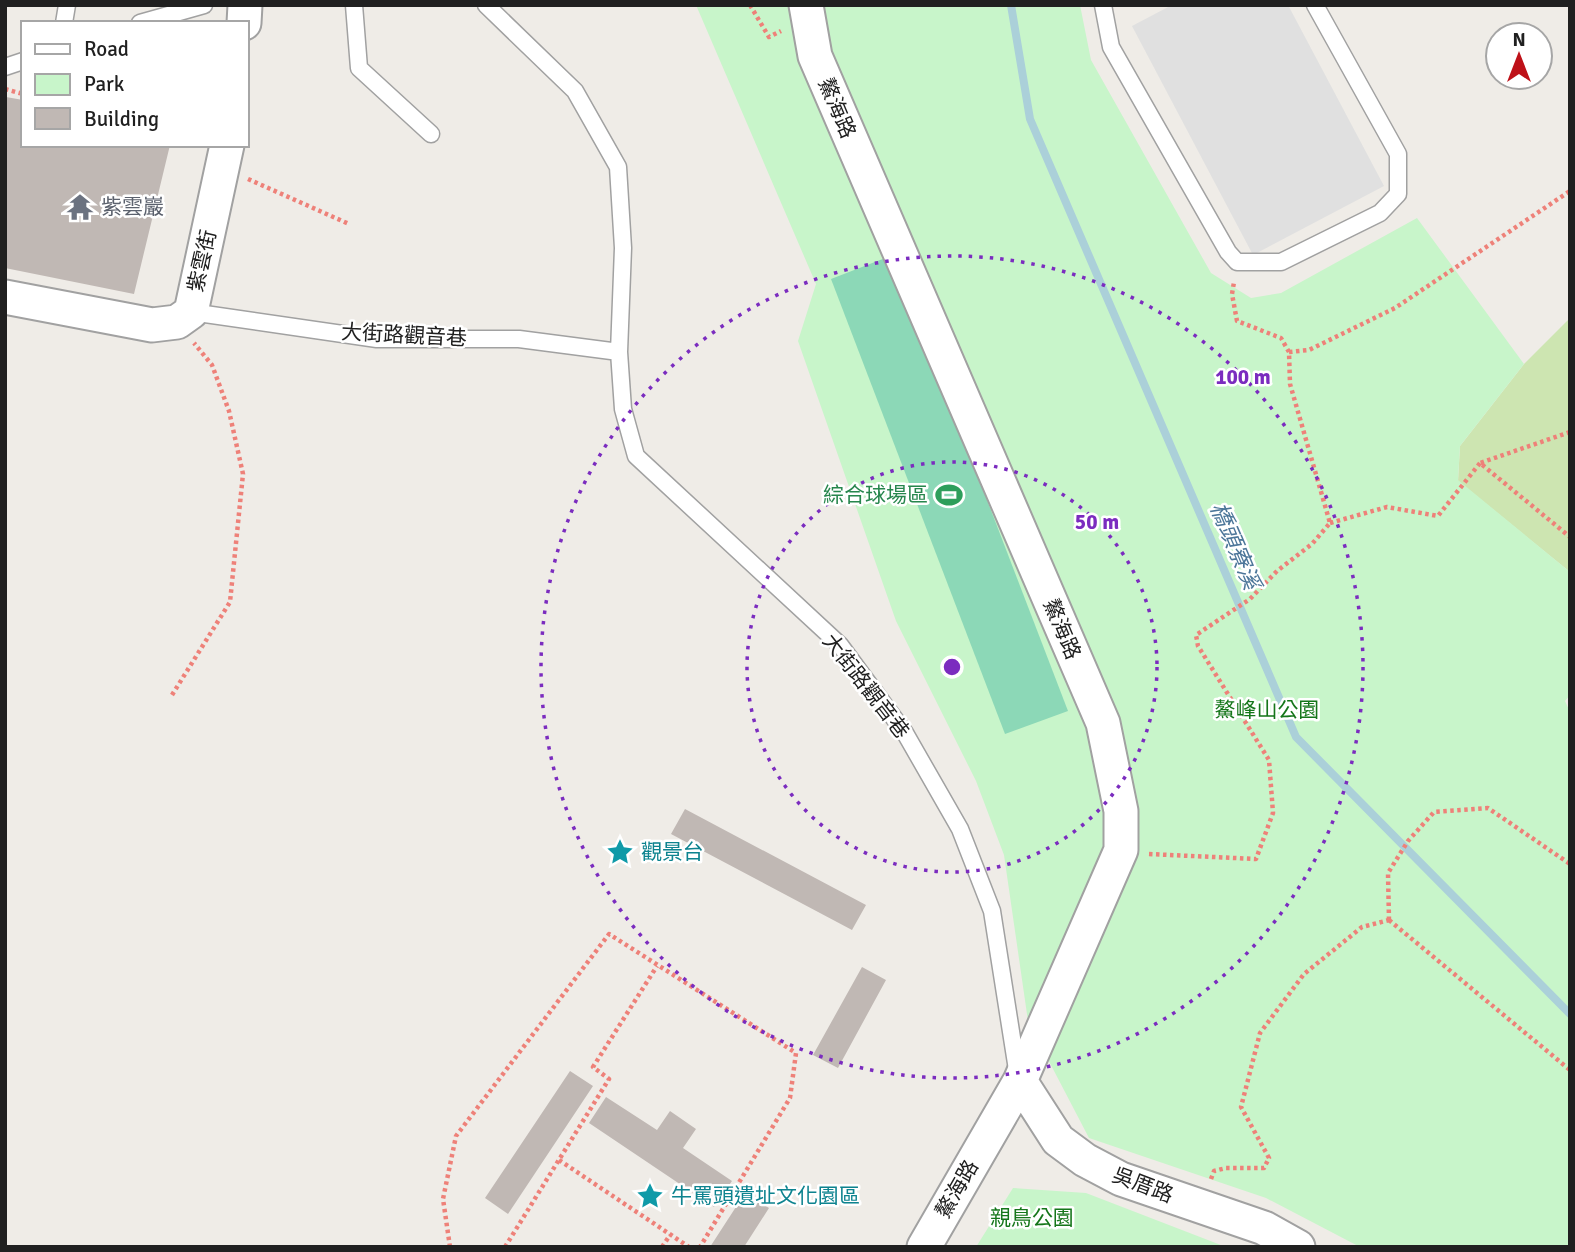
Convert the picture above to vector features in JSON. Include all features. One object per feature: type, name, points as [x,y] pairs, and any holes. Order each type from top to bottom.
[{"type":"street","name":"鰲海路","points":[[806,11],[820,69],[1103,723],[1121,811],[1121,850],[1020,1081],[924,1247]]},
{"type":"street","name":"紫雲街","points":[[184,317],[225,156]]},
{"type":"street","points":[[5,298],[152,326],[184,317]]},
{"type":"street","name":"吳厝路","points":[[1020,1081],[1058,1140],[1085,1160],[1121,1179],[1264,1228],[1298,1247]]},
{"type":"lane","points":[[147,21],[204,5]]},
{"type":"lane","points":[[354,5],[359,68],[431,134]]},
{"type":"lane","name":"大街路觀音巷","points":[[486,5],[575,91],[618,167],[623,248],[619,352],[623,409],[636,456],[839,645],[905,733],[960,829],[992,911],[1020,1081]]},
{"type":"lane","points":[[1103,5],[1111,47],[1228,252],[1237,262],[1282,262],[1380,213],[1398,194],[1398,155],[1315,5]]},
{"type":"lane","name":"大街路觀音巷","points":[[184,317],[377,339],[519,339],[619,352]]},
{"type":"path","points":[[750,5],[769,37],[806,11]]},
{"type":"path","points":[[225,156],[349,225]]},
{"type":"path","points":[[1289,352],[1309,351],[1395,308],[1570,191]]},
{"type":"path","points":[[1237,262],[1232,294],[1237,321],[1281,338],[1289,352],[1290,384],[1330,523]]},
{"type":"path","points":[[172,695],[230,602],[243,474],[229,411],[212,365],[184,317]]},
{"type":"path","points":[[1121,850],[1172,857],[1256,859],[1273,813],[1269,760],[1198,646],[1196,635],[1250,599],[1277,571],[1312,544],[1330,523],[1387,507],[1438,516],[1480,463],[1570,432]]},
{"type":"path","points":[[1480,463],[1570,537]]},
{"type":"path","points":[[1570,864],[1488,808],[1434,812],[1408,841],[1388,873],[1389,920],[1570,1070]]},
{"type":"path","points":[[1212,1184],[1210,1177],[1214,1171],[1226,1168],[1264,1168],[1269,1158],[1241,1107],[1260,1033],[1304,974],[1362,927],[1389,920]]},
{"type":"path","points":[[450,1247],[443,1199],[456,1136],[609,934],[796,1053],[790,1098],[700,1247]]},
{"type":"path","points":[[505,1247],[609,1079],[593,1067],[657,966]]},
{"type":"path","points":[[559,1160],[689,1247]]},
{"type":"path","points":[[662,1247],[670,1235]]},
{"type":"green space","name":"鰲峰山公園","points":[[696,5],[1080,5],[1091,60],[1211,273],[1251,298],[1281,293],[1417,218],[1524,364],[1460,446],[1458,480],[1570,572],[1570,695],[1565,701],[1570,712],[1570,1247],[1360,1247],[1266,1198],[1089,1138],[1028,1021],[1004,855],[976,781],[896,621],[798,341],[816,284]]},
{"type":"green space","name":"綜合球場區","points":[[893,255],[1068,711],[1005,734],[831,279]]},
{"type":"green space","points":[[1570,318],[1570,572],[1458,481],[1460,446],[1524,364]]},
{"type":"green space","name":"親鳥公園","points":[[1013,1188],[1086,1193],[1226,1247],[976,1247]]},
{"type":"shaded area","points":[[1172,5],[1288,5],[1384,186],[1253,255],[1132,26]]},
{"type":"building","name":"紫雲巖","points":[[6,97],[21,100],[21,147],[170,147],[134,294],[5,268]]},
{"type":"building","points":[[685,809],[866,905],[852,930],[671,834]]},
{"type":"building","points":[[862,967],[886,980],[838,1068],[813,1055]]},
{"type":"building","points":[[570,1071],[593,1086],[508,1214],[485,1198]]},
{"type":"building","points":[[606,1097],[657,1130],[670,1111],[696,1129],[683,1148],[732,1181],[714,1207],[589,1123]]},
{"type":"building","points":[[745,1193],[769,1208],[744,1247],[710,1247]]},
{"type":"waterway","name":"橋頭寮溪","points":[[1011,5],[1030,119],[1296,737],[1570,1014]]},
{"type":"place","name":"紫雲巖","points":[[80,207]]},
{"type":"place","name":"綜合球場區","points":[[949,495]]},
{"type":"place","name":"觀景台","points":[[620,852]]},
{"type":"place","name":"牛罵頭遺址文化園區","points":[[650,1196]]}]
